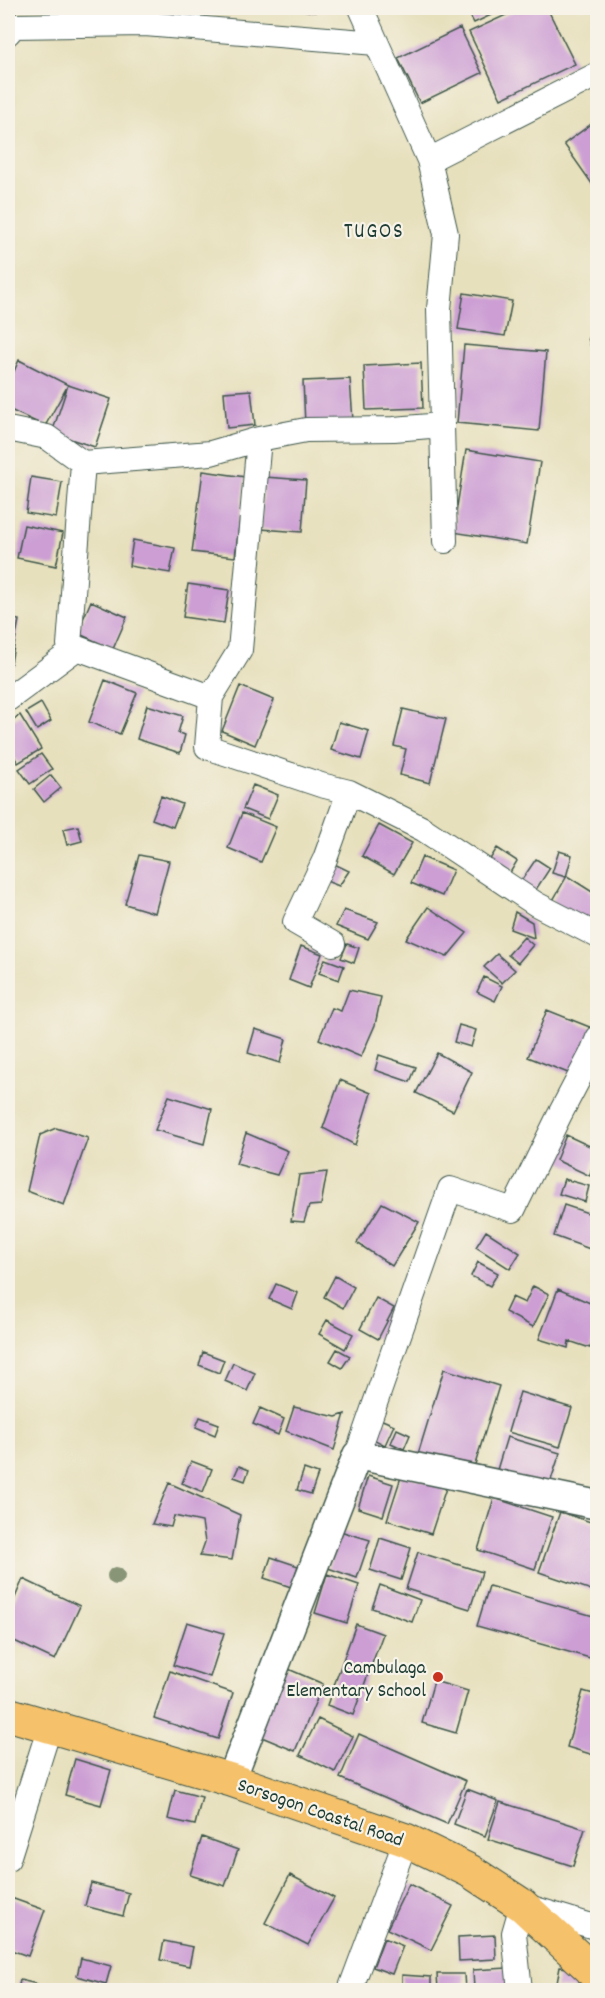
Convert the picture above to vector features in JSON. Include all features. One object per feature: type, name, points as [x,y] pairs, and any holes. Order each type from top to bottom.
[{"type":"highway","name":"Sorsogon Coastal Road","points":[[8,1713],[231,1780],[406,1840],[470,1871],[522,1905],[591,1969],[597,1978]]},
{"type":"street","points":[[361,8],[429,160],[446,234],[439,309],[445,541]]},
{"type":"street","points":[[8,33],[14,26],[145,24],[376,43]]},
{"type":"street","points":[[429,160],[597,74]]},
{"type":"street","points":[[8,429],[47,437],[83,462],[211,453],[259,439],[306,430],[394,429],[442,425]]},
{"type":"street","points":[[259,439],[240,650],[211,697],[207,747],[349,792],[423,829],[536,904],[597,936]]},
{"type":"street","points":[[83,462],[69,645],[211,697]]},
{"type":"street","points":[[8,699],[77,648]]},
{"type":"street","points":[[333,944],[296,922],[325,859],[349,792]]},
{"type":"street","points":[[231,1780],[357,1455],[450,1189],[513,1210],[591,1055],[597,1038]]},
{"type":"street","points":[[357,1455],[597,1505]]},
{"type":"street","points":[[8,1858],[50,1726]]},
{"type":"street","points":[[350,1990],[406,1840]]},
{"type":"street","points":[[520,1990],[514,1933],[522,1905],[597,1928]]},
{"type":"building","points":[[289,8],[316,8],[315,12]]},
{"type":"building","points":[[466,8],[506,8],[474,23]]},
{"type":"building","points":[[521,8],[547,8],[575,64],[501,99],[469,32]]},
{"type":"building","points":[[460,28],[482,73],[420,103],[398,58]]},
{"type":"building","points":[[597,120],[597,191],[564,144]]},
{"type":"building","points":[[464,293],[512,301],[505,336],[458,329]]},
{"type":"building","points":[[597,336],[597,365],[588,338]]},
{"type":"building","points":[[464,345],[546,352],[539,431],[457,423]]},
{"type":"building","points":[[19,360],[68,385],[45,426],[8,409],[8,385]]},
{"type":"building","points":[[421,363],[423,408],[366,410],[364,366]]},
{"type":"building","points":[[350,379],[353,421],[305,424],[303,381]]},
{"type":"building","points":[[68,385],[111,399],[95,447],[52,433]]},
{"type":"building","points":[[251,390],[255,425],[227,428],[224,392]]},
{"type":"building","points":[[466,450],[540,462],[527,544],[453,532]]},
{"type":"building","points":[[203,471],[245,477],[235,557],[192,552]]},
{"type":"building","points":[[31,477],[62,482],[56,518],[26,513]]},
{"type":"building","points":[[264,477],[306,480],[302,532],[261,529]]},
{"type":"building","points":[[24,525],[63,533],[56,566],[17,558]]},
{"type":"building","points":[[133,540],[175,548],[170,573],[129,566]]},
{"type":"building","points":[[188,584],[229,590],[224,623],[183,617]]},
{"type":"building","points":[[91,601],[127,617],[113,649],[77,633]]},
{"type":"building","points":[[8,618],[19,620],[9,673],[8,673]]},
{"type":"building","points":[[105,680],[137,693],[120,734],[89,722]]},
{"type":"building","points":[[240,686],[274,700],[255,745],[222,731]]},
{"type":"building","points":[[41,703],[51,721],[37,730],[26,712]]},
{"type":"building","points":[[147,705],[183,716],[178,733],[185,735],[180,753],[137,739]]},
{"type":"building","points":[[403,709],[446,719],[430,783],[400,775],[406,749],[394,746]]},
{"type":"building","points":[[20,715],[41,749],[18,763],[8,747],[8,723]]},
{"type":"building","points":[[339,722],[369,731],[361,759],[331,750]]},
{"type":"building","points":[[41,754],[52,769],[30,784],[19,769]]},
{"type":"building","points":[[51,775],[61,788],[44,802],[34,789]]},
{"type":"building","points":[[253,785],[278,795],[268,819],[243,809]]},
{"type":"building","points":[[161,796],[182,804],[173,827],[152,819]]},
{"type":"building","points":[[242,813],[276,827],[261,862],[228,848]]},
{"type":"building","points":[[379,825],[412,843],[394,874],[362,856]]},
{"type":"building","points":[[78,826],[82,841],[67,845],[63,829]]},
{"type":"building","points":[[497,848],[517,861],[505,881],[484,869]]},
{"type":"building","points":[[559,851],[572,855],[566,877],[552,873]]},
{"type":"building","points":[[139,855],[169,861],[155,913],[125,904]]},
{"type":"building","points":[[422,857],[453,870],[442,896],[411,883]]},
{"type":"building","points":[[536,859],[550,868],[533,894],[519,884]]},
{"type":"building","points":[[326,860],[349,871],[339,886],[321,879]]},
{"type":"building","points":[[567,876],[597,895],[597,914],[590,929],[552,902]]},
{"type":"building","points":[[428,907],[467,933],[447,957],[406,939]]},
{"type":"building","points":[[344,910],[378,922],[368,939],[336,926]]},
{"type":"building","points":[[515,912],[532,922],[534,938],[510,929]]},
{"type":"building","points":[[524,937],[533,945],[518,963],[508,955]]},
{"type":"building","points":[[347,944],[359,948],[354,963],[341,958]]},
{"type":"building","points":[[301,946],[322,954],[309,988],[289,980]]},
{"type":"building","points":[[497,954],[515,970],[502,983],[484,967]]},
{"type":"building","points":[[325,959],[344,966],[339,980],[319,973]]},
{"type":"building","points":[[484,977],[502,986],[495,1001],[477,992]]},
{"type":"building","points":[[349,990],[381,997],[375,1025],[361,1057],[319,1039],[332,1008],[341,1011]]},
{"type":"building","points":[[547,1010],[597,1030],[578,1077],[528,1057]]},
{"type":"building","points":[[459,1025],[476,1030],[471,1047],[454,1042]]},
{"type":"building","points":[[255,1029],[286,1039],[280,1063],[248,1053]]},
{"type":"building","points":[[437,1053],[472,1072],[453,1111],[416,1093]]},
{"type":"building","points":[[379,1055],[416,1067],[410,1082],[375,1070]]},
{"type":"building","points":[[340,1080],[371,1093],[355,1145],[323,1128]]},
{"type":"building","points":[[169,1096],[212,1109],[204,1144],[155,1130]]},
{"type":"building","points":[[56,1128],[88,1138],[64,1205],[27,1191],[40,1135]]},
{"type":"building","points":[[246,1133],[288,1151],[277,1175],[236,1164]]},
{"type":"building","points":[[566,1135],[596,1149],[590,1176],[556,1160]]},
{"type":"building","points":[[327,1172],[321,1205],[309,1206],[304,1222],[291,1221],[299,1175]]},
{"type":"building","points":[[564,1179],[589,1186],[585,1202],[559,1194]]},
{"type":"building","points":[[382,1203],[419,1222],[392,1266],[357,1243]]},
{"type":"building","points":[[564,1205],[597,1216],[590,1249],[554,1236]]},
{"type":"building","points":[[486,1231],[520,1253],[510,1269],[476,1247]]},
{"type":"building","points":[[478,1262],[498,1273],[490,1286],[471,1276]]},
{"type":"building","points":[[335,1276],[354,1287],[343,1308],[324,1297]]},
{"type":"building","points":[[276,1284],[298,1293],[292,1309],[269,1299]]},
{"type":"building","points":[[533,1286],[549,1294],[533,1327],[505,1312],[512,1297],[525,1303]]},
{"type":"building","points":[[558,1289],[597,1306],[597,1329],[590,1348],[569,1341],[568,1348],[539,1339]]},
{"type":"building","points":[[376,1298],[394,1308],[378,1339],[360,1329]]},
{"type":"building","points":[[327,1320],[353,1334],[345,1349],[319,1334]]},
{"type":"building","points":[[337,1349],[350,1356],[342,1368],[330,1361]]},
{"type":"building","points":[[203,1352],[224,1360],[219,1373],[199,1365]]},
{"type":"building","points":[[233,1363],[255,1373],[247,1391],[225,1381]]},
{"type":"building","points":[[444,1369],[499,1386],[473,1471],[418,1454]]},
{"type":"building","points":[[520,1392],[572,1408],[560,1447],[508,1432]]},
{"type":"building","points":[[294,1407],[336,1417],[345,1414],[334,1450],[286,1431]]},
{"type":"building","points":[[260,1408],[284,1419],[278,1435],[253,1424]]},
{"type":"building","points":[[200,1417],[219,1424],[215,1435],[196,1427]]},
{"type":"building","points":[[380,1419],[394,1425],[385,1445],[371,1438]]},
{"type":"building","points":[[397,1429],[410,1435],[404,1449],[391,1443]]},
{"type":"building","points":[[507,1437],[560,1453],[548,1489],[496,1473]]},
{"type":"building","points":[[191,1461],[212,1469],[203,1492],[182,1483]]},
{"type":"building","points":[[239,1466],[249,1470],[245,1481],[234,1477]]},
{"type":"building","points":[[304,1469],[318,1474],[311,1494],[297,1490]]},
{"type":"building","points":[[402,1474],[446,1488],[431,1534],[387,1520]]},
{"type":"building","points":[[368,1476],[393,1484],[383,1516],[358,1508]]},
{"type":"building","points":[[169,1483],[240,1515],[232,1560],[200,1556],[205,1542],[202,1522],[174,1516],[171,1527],[152,1524]]},
{"type":"building","points":[[494,1498],[552,1517],[535,1569],[478,1550]]},
{"type":"building","points":[[560,1512],[597,1524],[597,1592],[539,1572]]},
{"type":"building","points":[[340,1531],[370,1540],[357,1578],[328,1568]]},
{"type":"building","points":[[380,1538],[411,1548],[401,1580],[370,1570]]},
{"type":"building","points":[[418,1552],[482,1572],[470,1609],[406,1589]]},
{"type":"building","points":[[271,1557],[298,1566],[291,1587],[264,1578]]},
{"type":"building","points":[[327,1574],[359,1585],[347,1623],[315,1613]]},
{"type":"building","points":[[23,1579],[80,1606],[55,1660],[8,1638],[8,1614]]},
{"type":"building","points":[[380,1585],[420,1600],[412,1622],[372,1608]]},
{"type":"building","points":[[489,1586],[597,1617],[597,1660],[477,1626]]},
{"type":"building","points":[[187,1622],[224,1633],[210,1677],[173,1665]]},
{"type":"building","points":[[356,1624],[383,1634],[353,1715],[327,1705]]},
{"type":"building","points":[[286,1668],[323,1684],[295,1751],[257,1735]]},
{"type":"building","points":[[170,1671],[233,1693],[218,1739],[154,1718]]},
{"type":"building","points":[[434,1681],[468,1691],[456,1733],[422,1723]]},
{"type":"building","points":[[583,1691],[597,1695],[597,1756],[567,1747]]},
{"type":"building","points":[[318,1719],[353,1736],[335,1772],[300,1755]]},
{"type":"building","points":[[359,1734],[466,1781],[447,1824],[340,1778]]},
{"type":"building","points":[[75,1759],[111,1770],[101,1805],[65,1795]]},
{"type":"building","points":[[467,1789],[498,1801],[485,1836],[454,1824]]},
{"type":"building","points":[[175,1790],[202,1797],[195,1825],[168,1819]]},
{"type":"building","points":[[500,1802],[585,1829],[573,1866],[488,1839]]},
{"type":"building","points":[[202,1837],[238,1850],[225,1886],[190,1875]]},
{"type":"building","points":[[290,1875],[334,1898],[308,1945],[265,1923]]},
{"type":"building","points":[[91,1883],[129,1893],[123,1916],[85,1906]]},
{"type":"building","points":[[409,1884],[453,1906],[431,1950],[387,1929]]},
{"type":"building","points":[[11,1898],[45,1910],[28,1956],[8,1949],[8,1908]]},
{"type":"building","points":[[495,1935],[496,1959],[459,1961],[458,1937]]},
{"type":"building","points":[[384,1938],[403,1946],[392,1974],[373,1967]]},
{"type":"building","points":[[164,1941],[193,1947],[189,1966],[160,1960]]},
{"type":"building","points":[[81,1958],[111,1966],[106,1984],[77,1976]]},
{"type":"building","points":[[560,1967],[581,1970],[578,1990],[556,1988]]},
{"type":"building","points":[[508,1968],[509,1990],[474,1990],[473,1970]]},
{"type":"building","points":[[437,1974],[464,1974],[465,1990],[438,1990]]},
{"type":"building","points":[[402,1975],[431,1977],[431,1990],[402,1990]]},
{"type":"building","points":[[20,1980],[37,1984],[36,1990],[18,1990]]},
{"type":"place","name":"Cambulaga Elementary School","points":[[438,1677]]},
{"type":"district","name":"TUGOS","points":[[374,229]]}]
